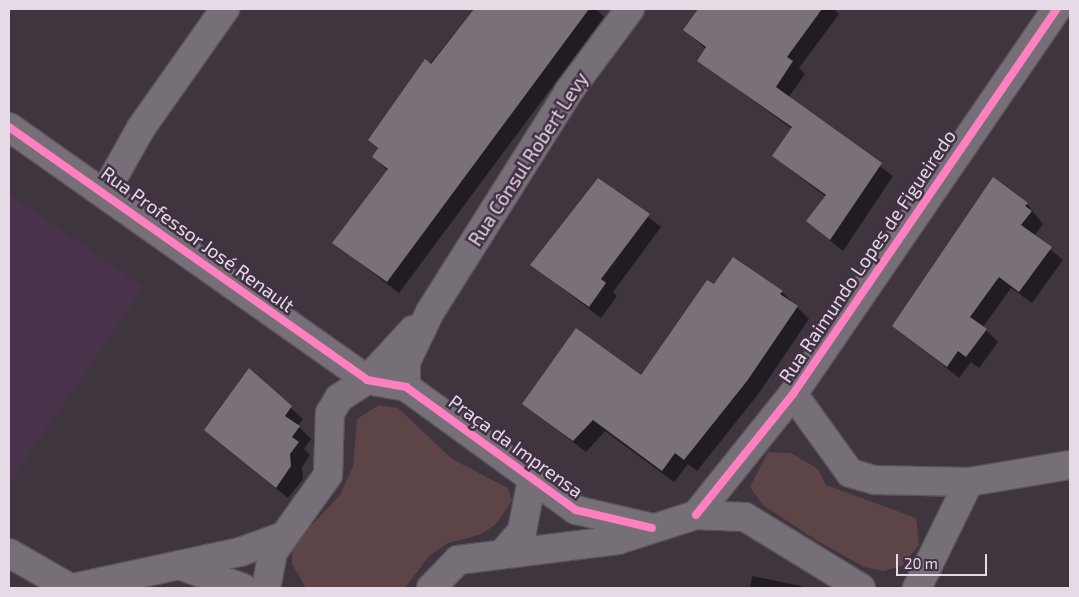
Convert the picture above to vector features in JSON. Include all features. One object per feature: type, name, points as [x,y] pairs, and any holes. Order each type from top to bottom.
[{"type":"street","points":[[105,192],[141,128],[225,9]]},
{"type":"street","name":"Rua Cônsul Robert Levy","points":[[406,387],[406,362],[430,312],[569,91],[630,9]]},
{"type":"street","name":"Rua Raimundo Lopes de Figueiredo","points":[[696,516],[793,394],[1057,9]]},
{"type":"street","name":"Rua Professor José Renault","points":[[9,126],[105,192],[367,380]]},
{"type":"street","name":"Rua Cônsul Robert Levy","points":[[367,380],[430,312]]},
{"type":"street","points":[[266,588],[273,552],[328,475],[330,413],[339,398],[367,380]]},
{"type":"street","name":"Praça da Imprensa","points":[[367,380],[406,387],[576,510],[652,528]]},
{"type":"street","points":[[793,394],[850,473],[875,480],[970,482],[1070,465]]},
{"type":"street","points":[[503,553],[522,531],[532,479]]},
{"type":"street","points":[[917,588],[970,482]]},
{"type":"street","points":[[431,588],[458,560],[618,540],[696,516],[745,517],[861,588]]},
{"type":"street","points":[[9,553],[71,588],[240,552],[284,536]]},
{"type":"street","points":[[179,565],[243,588]]},
{"type":"shaded area","points":[[9,194],[144,287],[9,484]]},
{"type":"shaded area","points":[[379,405],[398,408],[452,459],[508,488],[512,501],[496,524],[482,534],[448,543],[429,556],[405,588],[306,588],[292,564],[292,546],[340,495],[353,466],[357,419]]},
{"type":"shaded area","points":[[768,452],[791,453],[818,469],[826,485],[916,518],[919,545],[902,566],[883,571],[864,567],[816,540],[763,505],[750,487]]},
{"type":"building","points":[[474,9],[589,9],[387,282],[332,243],[388,169],[372,157],[378,148],[368,140],[425,59],[431,64]]},
{"type":"building","points":[[698,9],[822,9],[787,57],[793,61],[776,87],[882,163],[830,240],[806,221],[826,195],[772,156],[792,127],[697,61],[706,47],[683,30]]},
{"type":"building","points":[[993,177],[1028,203],[1025,206],[1032,211],[1021,225],[1052,247],[1019,292],[999,277],[970,317],[987,329],[966,357],[958,351],[947,367],[892,326]]},
{"type":"building","points":[[598,178],[650,214],[601,279],[606,283],[589,307],[530,265]]},
{"type":"building","points":[[733,257],[783,291],[780,294],[798,306],[747,381],[684,460],[675,453],[662,471],[593,420],[573,441],[522,404],[576,328],[641,375],[707,280],[714,284]]},
{"type":"building","points":[[249,368],[292,406],[285,416],[300,426],[292,437],[299,442],[290,454],[291,466],[276,488],[204,430]]},
{"type":"cycle path","points":[[696,515],[793,394],[1057,9]]},
{"type":"cycle path","points":[[9,127],[367,380],[406,387],[576,510],[652,528]]}]
